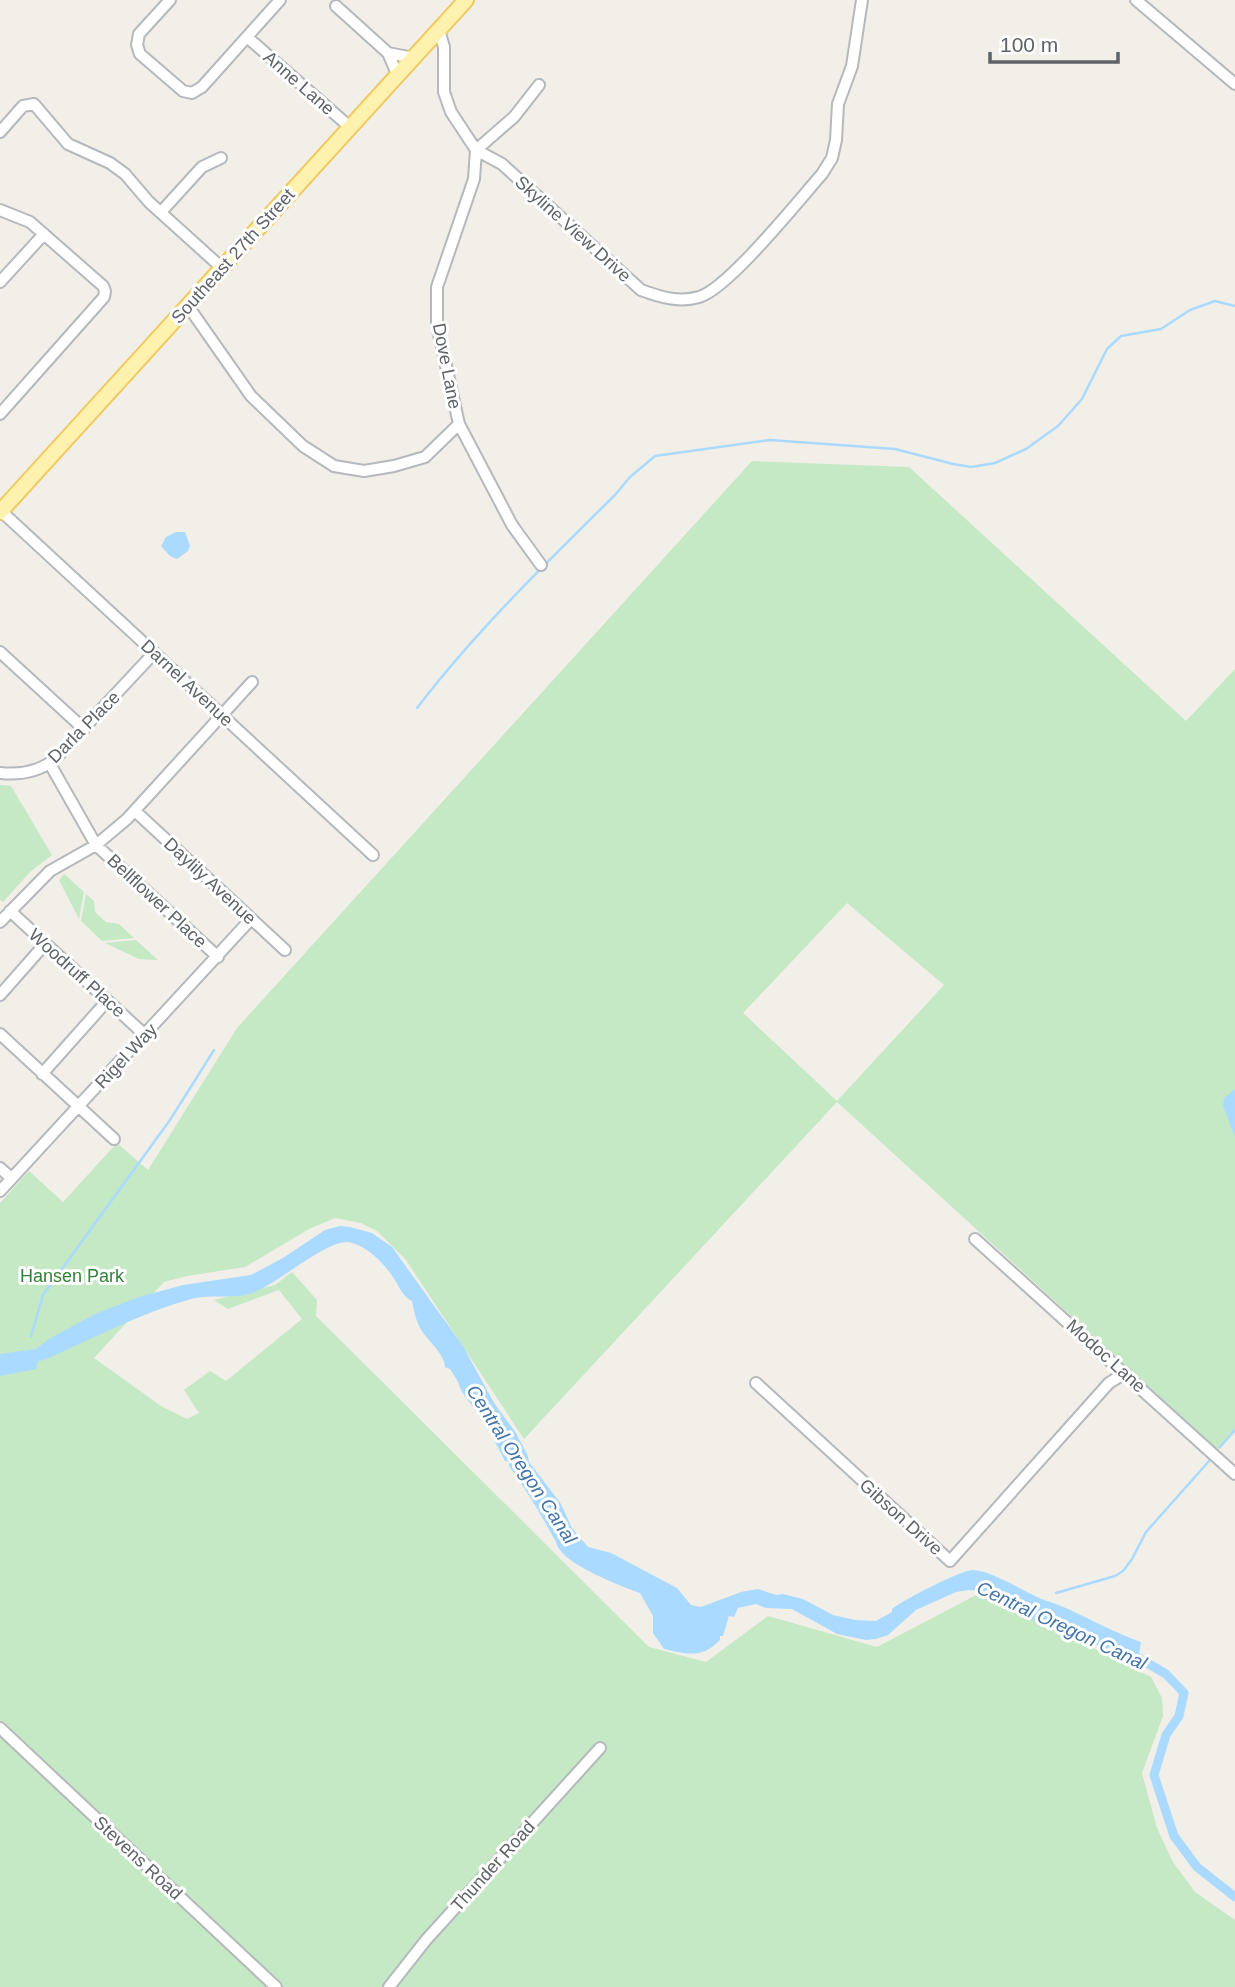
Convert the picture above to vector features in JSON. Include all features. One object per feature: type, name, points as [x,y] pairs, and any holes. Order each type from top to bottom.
[{"type":"main road","name":"Southeast 27th Street","points":[[1,512],[466,0]]},
{"type":"street","points":[[170,0],[139,34],[137,45],[140,54],[183,91],[192,93],[202,87],[280,0]]},
{"type":"street","name":"Skyline View Drive","points":[[439,30],[444,47],[444,92],[451,113],[475,150],[502,164],[641,290],[682,300],[702,297],[732,275],[822,174],[832,158],[838,104],[852,66],[862,0]]},
{"type":"street","points":[[1136,0],[1235,83]]},
{"type":"street","points":[[336,6],[388,53],[398,76]]},
{"type":"street","name":"Anne Lane","points":[[247,37],[351,128]]},
{"type":"street","points":[[388,53],[414,58]]},
{"type":"street","points":[[475,150],[514,117],[540,85]]},
{"type":"street","points":[[0,132],[23,106],[34,104],[68,144],[110,163],[125,174],[160,212],[222,268]]},
{"type":"street","name":"Dove Lane","points":[[475,150],[474,178],[437,287],[437,325],[459,424],[512,525],[541,565]]},
{"type":"street","points":[[160,212],[202,167],[221,158]]},
{"type":"street","points":[[0,210],[30,222],[103,286],[105,291],[104,297],[2,407]]},
{"type":"street","points":[[0,282],[44,234]]},
{"type":"street","points":[[188,306],[251,396],[303,446],[334,466],[364,471],[425,457],[459,424]]},
{"type":"street","name":"Darnel Avenue","points":[[1,512],[373,855]]},
{"type":"street","points":[[0,652],[84,729]]},
{"type":"street","name":"Darla Place","points":[[0,773],[23,774],[50,764],[154,653]]},
{"type":"street","points":[[0,922],[50,871],[110,835],[252,682]]},
{"type":"street","name":"Bellflower Place","points":[[50,764],[96,845],[218,957]]},
{"type":"street","name":"Daylily Avenue","points":[[135,811],[285,950]]},
{"type":"street","name":"Woodruff Place","points":[[10,911],[145,1035]]},
{"type":"street","name":"Rigel Way","points":[[0,1191],[251,919]]},
{"type":"street","points":[[0,995],[45,944]]},
{"type":"street","points":[[42,1073],[107,1001]]},
{"type":"street","points":[[0,1034],[114,1139]]},
{"type":"street","points":[[0,1168],[12,1178]]},
{"type":"street","name":"Modoc Lane","points":[[975,1239],[1235,1475]]},
{"type":"street","name":"Gibson Drive","points":[[756,1383],[950,1561],[1109,1383],[1125,1373]]},
{"type":"street","name":"Stevens Road","points":[[0,1728],[276,1987]]},
{"type":"street","name":"Thunder Road","points":[[388,1987],[426,1940],[600,1748]]},
{"type":"green space","name":"Hansen Park","points":[[752,461],[909,467],[1186,721],[1235,669],[1235,1432],[1218,1450],[837,1102],[524,1439],[406,1260],[377,1231],[361,1223],[335,1218],[309,1229],[245,1267],[164,1282],[94,1358],[161,1406],[187,1419],[199,1413],[184,1390],[210,1371],[226,1381],[302,1319],[279,1290],[228,1309],[214,1300],[275,1285],[292,1272],[317,1300],[316,1316],[649,1647],[706,1662],[768,1616],[877,1647],[982,1592],[1151,1677],[1162,1698],[1163,1716],[1142,1773],[1157,1828],[1173,1862],[1195,1892],[1235,1920],[1235,1987],[0,1987],[0,1203],[29,1171],[63,1202],[117,1143],[148,1170],[237,1028]],"holes":[[[847,903],[944,985],[837,1101],[743,1013]]]},
{"type":"green space","points":[[0,785],[11,786],[52,855],[30,872],[3,902],[0,900]]},
{"type":"green space","points":[[64,874],[84,892],[79,919],[59,880]]},
{"type":"green space","points":[[86,894],[94,901],[95,912],[106,922],[119,924],[134,938],[102,941],[81,921]]},
{"type":"green space","points":[[136,940],[158,960],[139,959],[105,943]]},
{"type":"water","points":[[176,532],[185,532],[190,546],[188,551],[177,559],[161,546],[166,537]]},
{"type":"water","points":[[1235,1089],[1235,1137],[1223,1106],[1224,1098]]},
{"type":"water","points":[[340,1226],[372,1233],[392,1247],[463,1346],[494,1403],[516,1433],[529,1462],[561,1504],[572,1528],[588,1547],[611,1553],[677,1588],[691,1605],[701,1607],[741,1592],[758,1589],[803,1599],[833,1615],[876,1621],[892,1612],[899,1604],[932,1586],[973,1570],[995,1576],[1141,1642],[1137,1666],[1117,1659],[1094,1643],[1036,1622],[1022,1610],[988,1592],[969,1590],[956,1592],[916,1610],[888,1635],[876,1639],[866,1640],[837,1634],[792,1609],[766,1608],[756,1604],[738,1608],[734,1617],[729,1616],[723,1636],[707,1650],[694,1654],[664,1649],[653,1633],[653,1616],[640,1593],[585,1569],[560,1550],[509,1462],[505,1461],[488,1428],[422,1330],[412,1301],[403,1294],[379,1260],[354,1243],[338,1243],[259,1290],[234,1296],[200,1297],[172,1305],[38,1361],[36,1369],[0,1376],[0,1354],[36,1349],[95,1314],[139,1297],[183,1285],[251,1275],[283,1258],[325,1230]]},
{"type":"waterway","points":[[417,708],[512,598],[630,477],[655,456],[770,440],[895,449],[971,467],[995,463],[1026,449],[1058,426],[1082,399],[1107,349],[1121,336],[1161,329],[1190,310],[1215,301],[1235,306]]},
{"type":"waterway","points":[[31,1336],[43,1295],[170,1120],[214,1050]]},
{"type":"waterway","points":[[1220,1447],[1235,1430]]},
{"type":"waterway","points":[[1056,1593],[1115,1576],[1123,1571],[1146,1532],[1210,1460]]},
{"type":"waterway","name":"Central Oregon Canal","points":[[1130,1653],[1166,1674],[1184,1693],[1179,1716],[1166,1735],[1154,1775],[1174,1836],[1197,1867],[1235,1897]]}]
